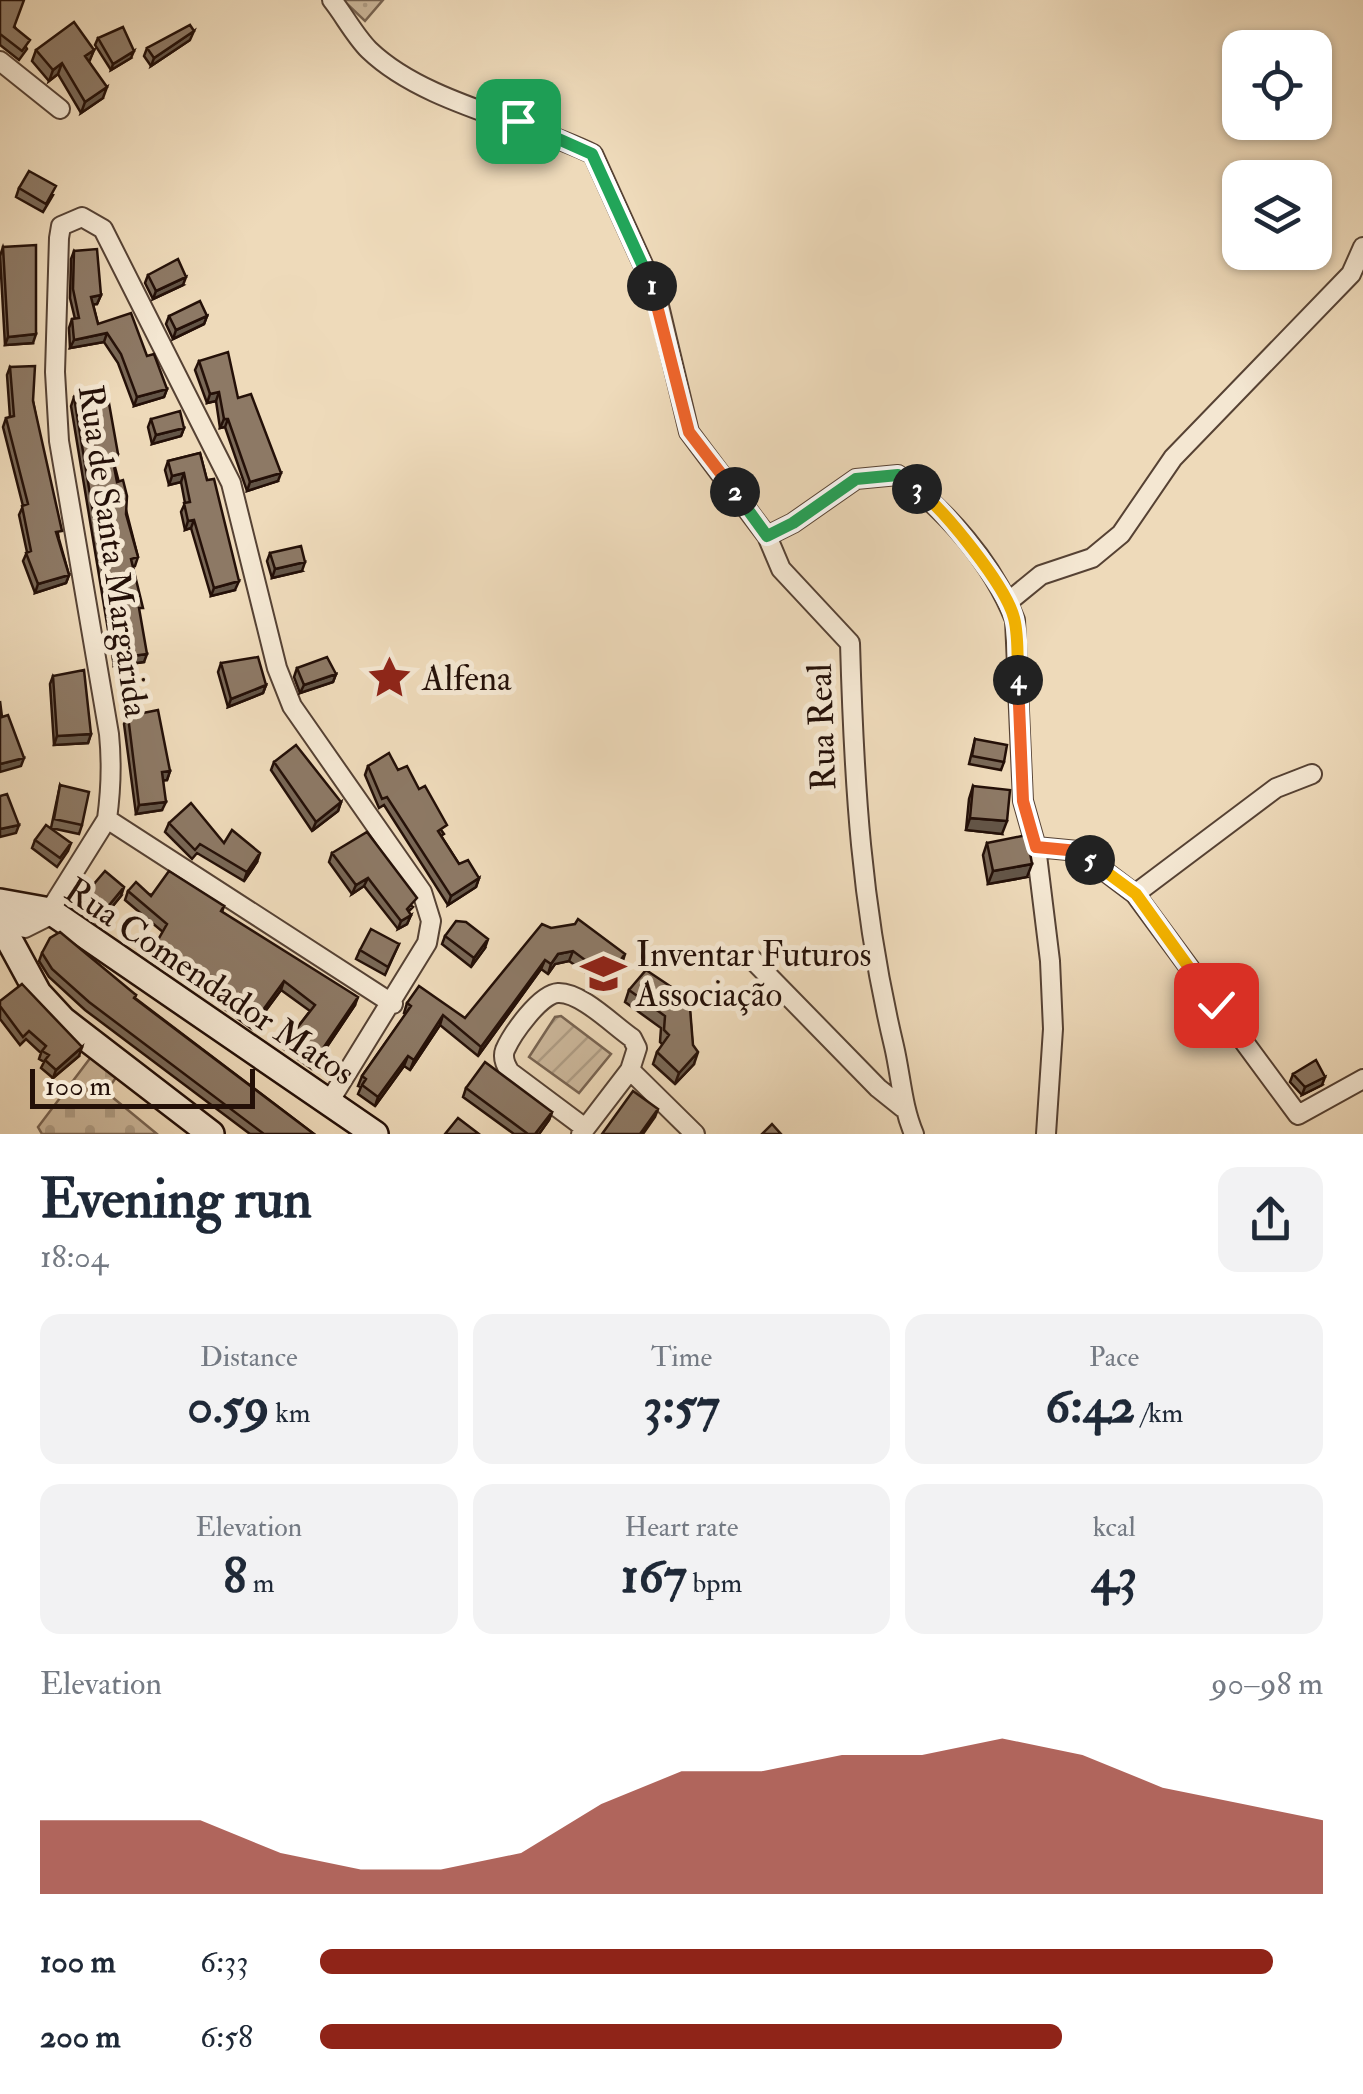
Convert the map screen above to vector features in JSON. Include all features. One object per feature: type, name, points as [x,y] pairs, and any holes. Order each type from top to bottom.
[{"type":"street","name":"Rua Real","points":[[332,0],[368,49],[397,70],[471,106],[518,121],[592,154],[656,293],[689,432],[767,536],[781,569],[850,643],[860,870],[874,962],[903,1085],[903,1108],[914,1134]]},
{"type":"street","points":[[0,62],[60,109]]},
{"type":"street","name":"Rua de Santa Margarida","points":[[16,915],[64,883],[107,820],[112,770],[59,441],[55,372],[61,226],[82,217],[103,229],[232,484],[277,668],[292,706],[392,845],[428,906],[432,921],[427,942],[329,1102]]},
{"type":"street","points":[[1008,602],[1041,574],[1092,558],[1122,534],[1173,458],[1352,274],[1363,247]]},
{"type":"street","points":[[767,536],[793,523],[856,479],[898,475],[933,501],[962,532],[1008,602],[1015,620],[1023,801],[1036,847],[1053,1029],[1046,1134]]},
{"type":"street","points":[[1136,894],[1276,788],[1312,774]]},
{"type":"street","points":[[107,820],[392,1004]]},
{"type":"street","points":[[1036,847],[1078,851],[1136,894],[1298,1115],[1363,1079]]},
{"type":"street","points":[[16,915],[38,993],[63,1020],[211,1134]]},
{"type":"street","name":"Rua Comendador Matos","points":[[16,915],[329,1102],[374,1134]]},
{"type":"street","points":[[751,958],[878,1088],[903,1108]]},
{"type":"street","points":[[570,994],[632,1038],[636,1057],[630,1070],[583,1131],[510,1072],[505,1063],[504,1052],[545,996],[570,994]]},
{"type":"street","points":[[630,1070],[696,1134]]},
{"type":"green space","points":[[343,0],[383,0],[365,21]]},
{"type":"green space","points":[[561,1016],[611,1054],[579,1093],[529,1057],[555,1017]]},
{"type":"green space","points":[[91,1057],[117,1076],[106,1092],[157,1134],[42,1134],[38,1127]]},
{"type":"building","points":[[0,0],[24,0],[14,27],[30,40],[22,51],[0,34]]},
{"type":"building","points":[[74,22],[94,50],[85,56],[107,87],[85,102],[62,63],[53,70],[36,50]]},
{"type":"building","points":[[190,25],[194,31],[154,58],[147,48]]},
{"type":"building","points":[[123,27],[134,51],[113,64],[98,38]]},
{"type":"building","points":[[29,171],[56,186],[46,204],[19,188]]},
{"type":"building","points":[[36,245],[36,334],[8,337],[3,247]]},
{"type":"building","points":[[97,249],[101,295],[91,297],[98,324],[131,313],[147,356],[154,354],[167,389],[137,397],[121,354],[107,333],[74,340],[72,319],[79,318],[73,289],[74,251]]},
{"type":"building","points":[[178,259],[186,277],[156,291],[148,275]]},
{"type":"building","points":[[200,301],[207,316],[176,330],[169,316]]},
{"type":"building","points":[[228,352],[238,398],[251,394],[281,473],[250,482],[228,419],[224,419],[219,392],[210,394],[199,361]]},
{"type":"building","points":[[35,366],[33,401],[62,531],[56,532],[69,575],[38,584],[26,553],[31,551],[22,506],[28,504],[6,418],[14,416],[10,367]]},
{"type":"building","points":[[107,392],[118,454],[112,456],[117,482],[123,480],[126,514],[138,557],[131,559],[143,608],[139,608],[147,654],[117,658],[74,397]]},
{"type":"building","points":[[180,411],[184,428],[156,435],[151,419]]},
{"type":"building","points":[[200,453],[207,480],[214,479],[239,581],[214,588],[194,520],[188,521],[184,503],[190,502],[184,473],[172,476],[168,461]]},
{"type":"building","points":[[301,546],[305,562],[275,569],[270,553]]},
{"type":"building","points":[[258,657],[266,685],[231,699],[221,663]]},
{"type":"building","points":[[327,657],[336,674],[304,685],[297,668]]},
{"type":"building","points":[[84,670],[91,734],[57,736],[53,676]]},
{"type":"building","points":[[0,701],[2,717],[8,715],[24,758],[0,764]]},
{"type":"building","points":[[158,710],[170,771],[162,772],[166,802],[139,805],[128,716]]},
{"type":"building","points":[[975,739],[1007,745],[1004,762],[972,756]]},
{"type":"building","points":[[296,745],[341,802],[316,822],[274,762]]},
{"type":"building","points":[[389,753],[398,770],[407,766],[419,789],[425,786],[447,825],[438,831],[459,864],[468,860],[479,878],[451,896],[387,797],[382,799],[368,766]]},
{"type":"building","points":[[60,785],[89,792],[82,825],[54,819]]},
{"type":"building","points":[[973,786],[1010,790],[1007,821],[970,818]]},
{"type":"building","points":[[7,794],[19,825],[0,829],[0,796]]},
{"type":"building","points":[[191,803],[224,843],[232,830],[260,853],[247,872],[200,844],[195,850],[169,823]]},
{"type":"building","points":[[46,825],[71,843],[60,858],[35,840]]},
{"type":"building","points":[[367,832],[417,898],[407,909],[411,915],[401,921],[368,878],[356,885],[332,853]]},
{"type":"building","points":[[1027,835],[1032,864],[993,871],[987,843]]},
{"type":"building","points":[[105,871],[124,887],[101,915],[81,899]]},
{"type":"building","points":[[169,871],[224,906],[221,911],[358,997],[315,1060],[287,1041],[315,1005],[284,981],[255,1021],[154,947],[167,924],[128,891],[136,882],[151,896]]},
{"type":"building","points":[[578,919],[625,954],[608,977],[573,951],[558,954],[551,964],[545,960],[481,1047],[443,1015],[414,1060],[408,1056],[378,1097],[362,1085],[366,1079],[362,1076],[411,1006],[407,1003],[419,986],[465,1018],[542,924],[551,928],[575,924]]},
{"type":"building","points":[[456,921],[466,922],[488,939],[474,958],[445,936]]},
{"type":"building","points":[[371,929],[399,944],[388,967],[360,950]]},
{"type":"building","points":[[60,932],[136,995],[134,998],[314,1134],[264,1134],[89,1002],[52,969],[42,953],[50,938]]},
{"type":"building","points":[[646,970],[694,1002],[690,1008],[693,1045],[698,1052],[679,1073],[657,1052],[669,1035],[664,1030],[665,1016],[629,990]]},
{"type":"building","points":[[22,984],[82,1047],[56,1070],[45,1060],[49,1055],[42,1051],[46,1046],[29,1031],[23,1037],[0,1006],[0,1001]]},
{"type":"building","points":[[1316,1060],[1325,1077],[1305,1087],[1293,1074]]},
{"type":"building","points":[[485,1062],[552,1112],[535,1134],[528,1134],[466,1088]]},
{"type":"building","points":[[633,1091],[658,1109],[640,1134],[602,1134]]},
{"type":"building","points":[[458,1118],[479,1134],[445,1134]]},
{"type":"building","points":[[772,1124],[781,1134],[762,1134]]},
{"type":"place","name":"Alfena","points":[[389,678]]},
{"type":"place","name":"Inventar Futuros Associação","points":[[603,974]]},
{"type":"route","points":[[518,121],[592,154],[656,293],[689,432],[767,536],[826,502],[856,479],[898,475],[933,501],[962,532],[1008,602],[1015,620],[1023,801],[1036,847],[1078,851],[1123,882],[1136,894],[1216,1005]]}]
